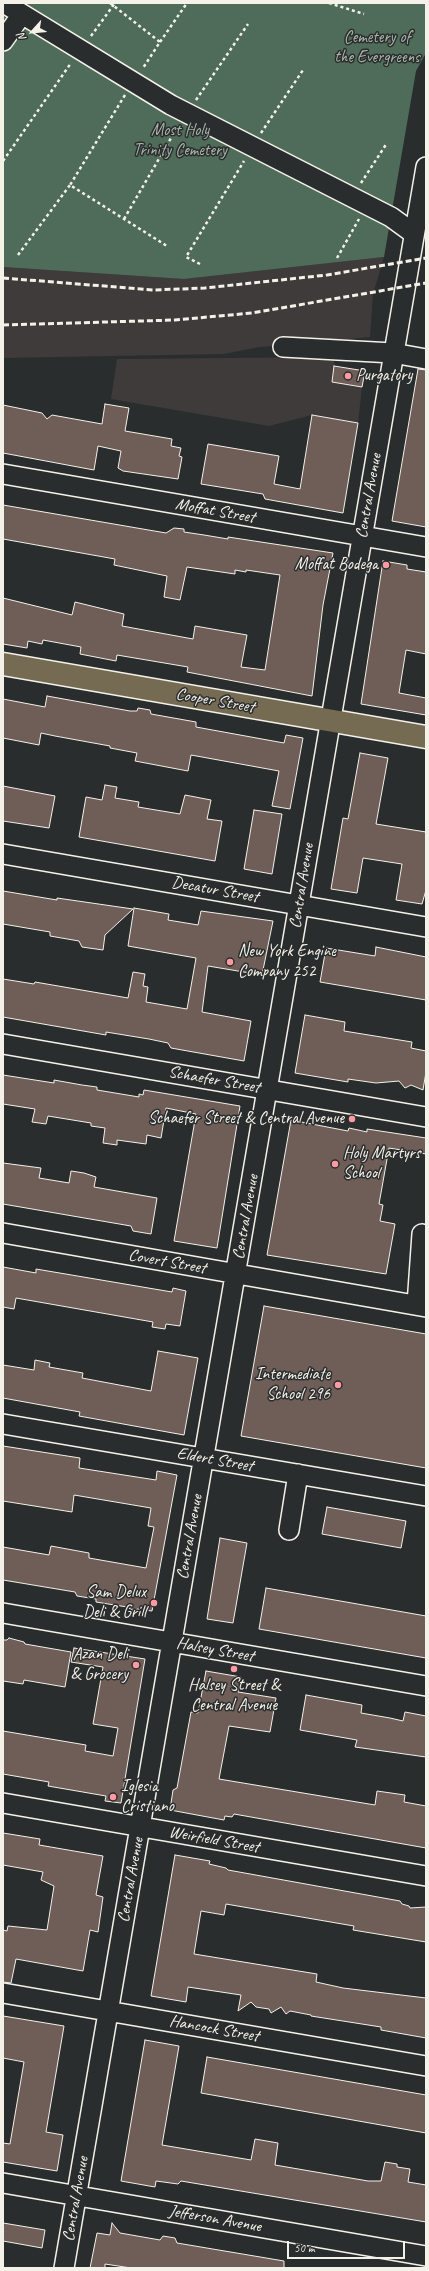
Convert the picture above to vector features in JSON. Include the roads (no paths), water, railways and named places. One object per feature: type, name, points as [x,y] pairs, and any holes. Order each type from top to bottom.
[{"type":"main road","name":"Cooper Street","points":[[3,664],[426,738]]},
{"type":"street","points":[[4,3],[133,82],[184,116],[248,153],[360,201],[391,217],[414,233]]},
{"type":"street","points":[[3,41],[22,14]]},
{"type":"street","name":"Central Avenue","points":[[64,2268],[236,1274],[329,721],[363,536],[393,353],[426,167]]},
{"type":"street","points":[[283,347],[393,353],[426,359]]},
{"type":"street","name":"Moffat Street","points":[[3,474],[426,547]]},
{"type":"street","name":"Decatur Street","points":[[3,854],[426,927]]},
{"type":"street","name":"Schaefer Street","points":[[3,1044],[426,1117]]},
{"type":"street","name":"Covert Street","points":[[3,1233],[422,1306]]},
{"type":"street","points":[[422,1234],[422,1306]]},
{"type":"street","name":"Eldert Street","points":[[3,1424],[426,1496]]},
{"type":"street","points":[[289,1530],[298,1474]]},
{"type":"street","name":"Halsey Street","points":[[3,1613],[426,1686]]},
{"type":"street","name":"Weirfield Street","points":[[3,1803],[426,1876]]},
{"type":"street","name":"Hancock Street","points":[[3,1993],[426,2066]]},
{"type":"street","name":"Jefferson Avenue","points":[[3,2183],[426,2256]]},
{"type":"railway","points":[[3,278],[154,290],[205,288],[327,275],[426,258]]},
{"type":"railway","points":[[3,325],[175,320],[252,313],[426,283]]},
{"type":"place","name":"Purgatory","points":[[348,376]]},
{"type":"place","name":"Moffat Bodega","points":[[386,565]]},
{"type":"place","name":"New York Engine Company 252","points":[[230,962]]},
{"type":"place","name":"Schaefer Street & Central Avenue","points":[[352,1119]]},
{"type":"place","name":"Holy Martyrs School","points":[[335,1164]]},
{"type":"place","name":"Intermediate School 296","points":[[338,1385]]},
{"type":"place","name":"Sam Delux Deli & Grill","points":[[154,1603]]},
{"type":"place","name":"Azan Deli & Grocery","points":[[136,1665]]},
{"type":"place","name":"Halsey Street & Central Avenue","points":[[234,1669]]},
{"type":"place","name":"Iglesia Cristiano","points":[[113,1797]]},
{"type":"park label","name":"Cemetery of the Evergreens","points":[[377,48]]},
{"type":"park label","name":"Most Holy Trinity Cemetery","points":[[180,141]]}]
